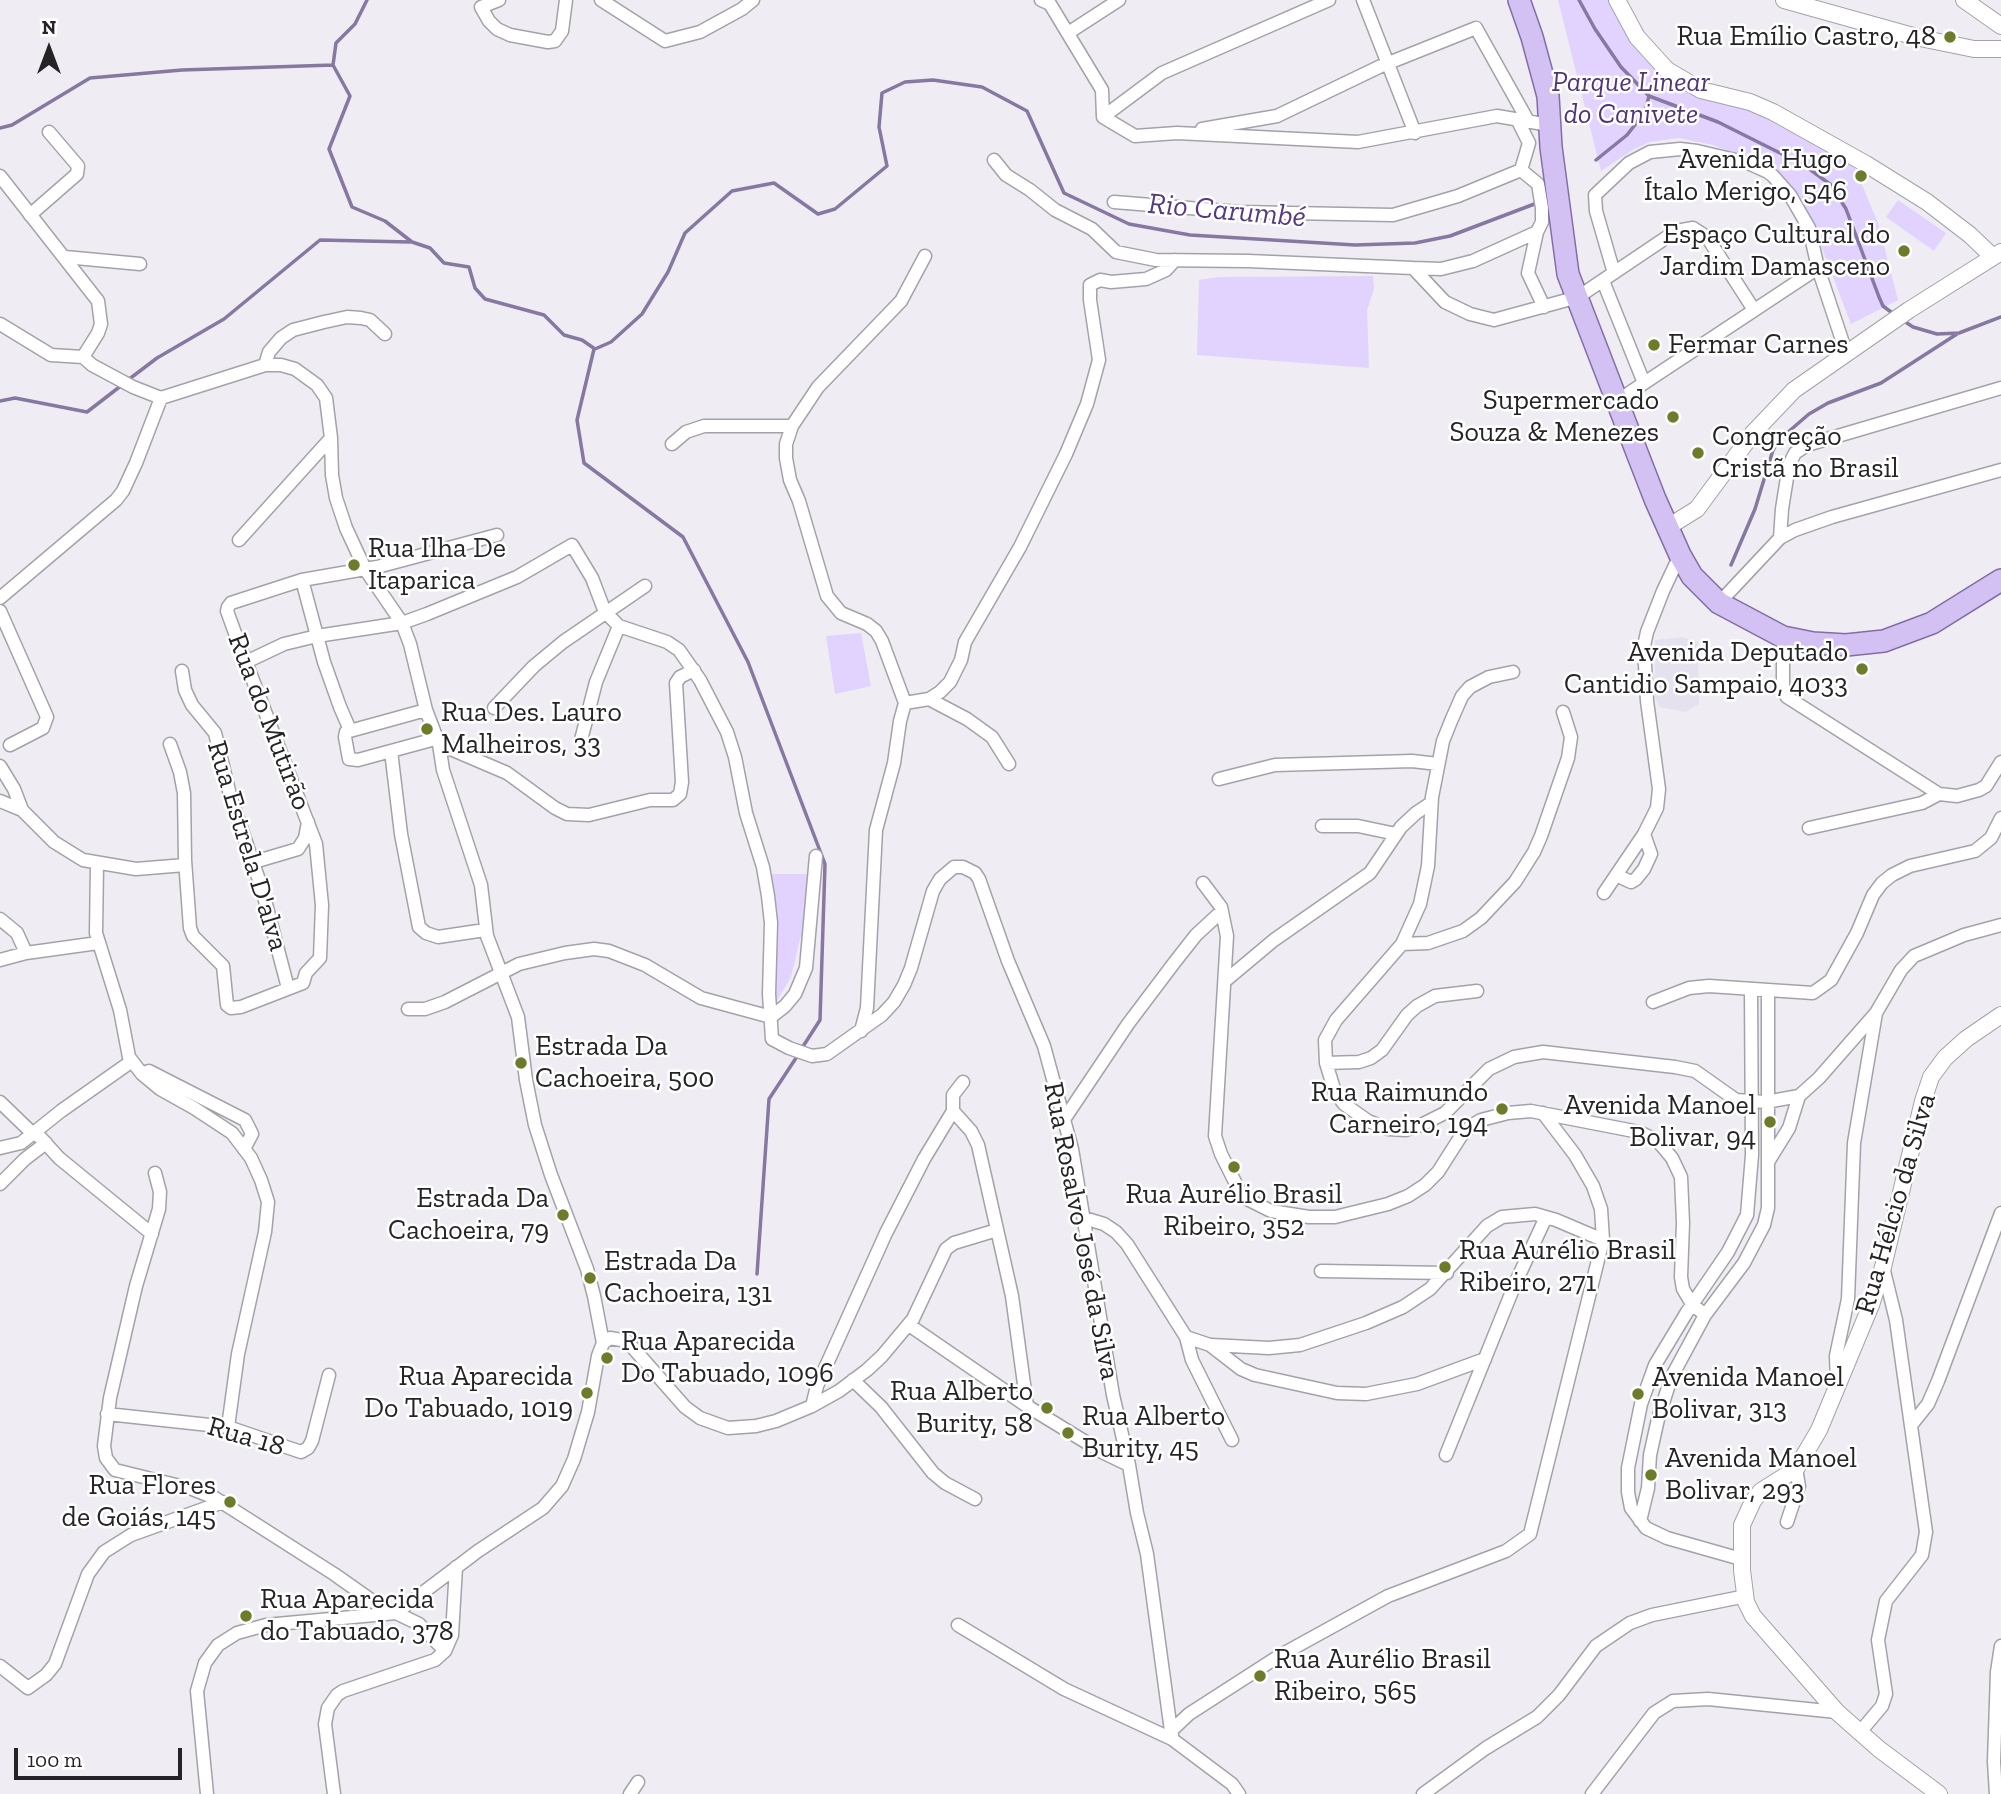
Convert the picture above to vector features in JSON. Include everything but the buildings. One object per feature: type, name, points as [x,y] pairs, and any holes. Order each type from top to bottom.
[{"type":"main road","points":[[1519,0],[1548,96],[1549,125],[1568,274],[1668,527],[1692,576],[1719,603],[1783,637],[1813,643],[1846,645],[1884,641],[1932,623],[2001,580]]},
{"type":"street","points":[[499,0],[481,7],[497,29],[510,35],[548,42],[555,41],[562,31],[566,0]]},
{"type":"street","points":[[601,0],[665,41],[700,32],[753,0]]},
{"type":"street","points":[[1041,0],[1050,4],[1102,90],[1103,117]]},
{"type":"street","points":[[1068,33],[1119,0]]},
{"type":"street","points":[[1103,117],[1162,73],[1329,0]]},
{"type":"street","points":[[1363,0],[1415,133]]},
{"type":"street","points":[[1617,0],[1646,49],[1677,77],[1701,90],[1749,102],[1790,121],[1927,202],[1997,254],[1846,352],[1794,390],[1770,413],[1697,509],[1668,527]]},
{"type":"street","points":[[1784,0],[1920,38],[1981,50],[2001,49]]},
{"type":"street","points":[[1964,0],[2001,26]]},
{"type":"street","points":[[1103,117],[1135,136],[1177,133],[1278,116],[1388,63],[1476,28],[1523,120],[1529,144],[1521,170]]},
{"type":"street","points":[[1177,133],[1358,142],[1497,116],[1549,125]]},
{"type":"street","points":[[30,215],[77,174],[78,166],[49,132]]},
{"type":"street","points":[[1644,383],[1609,277],[1595,195],[1629,163],[1650,152],[1661,150],[1697,150],[1748,163],[1768,172],[1790,195],[1809,228],[1818,268],[1846,352]]},
{"type":"street","points":[[995,160],[1006,175],[1055,210],[1092,229],[1116,252],[1156,260],[1441,269],[1473,261],[1537,232]]},
{"type":"street","points":[[1114,202],[1239,212],[1393,215],[1458,196],[1521,170]]},
{"type":"street","points":[[1521,170],[1538,184],[1542,222],[1537,232],[1528,273],[1544,307]]},
{"type":"street","points":[[0,176],[92,291],[101,318],[98,333],[83,357]]},
{"type":"street","points":[[1413,268],[1445,302],[1470,314],[1494,320],[1578,297],[1676,231],[1693,228],[1707,237],[1754,310]]},
{"type":"street","points":[[246,662],[284,644],[402,623],[522,574],[572,545],[592,578],[605,612],[619,626],[673,645],[683,654],[727,732],[764,867],[771,923],[772,1039],[803,1054],[822,1056],[861,1031],[867,1008],[878,818],[894,763],[905,703],[876,631],[867,624],[841,613],[827,596],[787,469],[786,444],[792,426],[818,387],[901,301],[925,256]]},
{"type":"street","points":[[65,257],[139,264]]},
{"type":"street","points":[[905,703],[929,699],[950,682],[961,660],[965,642],[1051,487],[1087,404],[1099,360],[1090,285],[1100,280],[1111,282],[1146,279],[1166,270],[1175,260]]},
{"type":"street","points":[[1618,405],[1644,383],[1818,268]]},
{"type":"street","points":[[265,365],[269,352],[281,338],[293,330],[324,321],[347,317],[361,318],[370,320],[385,334]]},
{"type":"street","points":[[0,324],[51,355],[83,357],[92,365],[161,398],[265,365],[281,365],[295,369],[317,385],[326,398],[336,499],[365,569],[402,623],[410,644],[443,769],[481,885],[485,930],[518,1017],[535,1125],[587,1269],[603,1343],[578,1447],[562,1486],[543,1508],[392,1612],[266,1625],[237,1633],[218,1645],[205,1663],[197,1691],[207,1794]]},
{"type":"street","points":[[1780,538],[1789,465],[1795,453],[1807,445],[2001,388]]},
{"type":"street","points":[[0,598],[116,500],[136,463],[161,398]]},
{"type":"street","points":[[672,444],[687,432],[704,426],[792,426]]},
{"type":"street","points":[[239,540],[331,438]]},
{"type":"street","points":[[1719,603],[1780,538],[1795,530],[1832,517],[2001,470]]},
{"type":"street","name":"Rua do Mutirão","points":[[288,988],[303,983],[306,974],[320,958],[322,905],[318,852],[313,832],[227,611],[228,607],[231,603],[302,580],[365,569],[497,535]]},
{"type":"street","points":[[1604,893],[1644,834],[1657,808],[1660,789],[1648,710],[1644,646],[1662,591],[1680,555]]},
{"type":"street","points":[[302,580],[338,703],[350,730]]},
{"type":"street","points":[[494,708],[534,666],[605,612],[645,586]]},
{"type":"street","points":[[0,611],[47,717],[43,728],[10,745]]},
{"type":"street","points":[[581,740],[596,682],[619,626]]},
{"type":"street","points":[[1783,637],[1783,690],[1787,697],[1939,794],[1957,796],[1979,790],[1986,786],[2001,762]]},
{"type":"street","points":[[426,710],[346,732],[349,758],[358,760],[437,741],[453,752],[507,773],[567,814],[589,815],[650,800],[673,800],[680,794],[682,782],[676,683],[680,677],[694,670]]},
{"type":"street","name":"Rua Estrela D'alva","points":[[182,671],[185,690],[192,705],[215,733],[233,806],[254,862],[288,988]]},
{"type":"street","points":[[1513,672],[1476,683],[1462,696],[1443,741],[1438,764],[1432,803],[1428,866],[1422,894],[1402,944],[1331,1028],[1325,1040],[1325,1059],[1335,1092],[1344,1104],[1367,1121],[1392,1130],[1406,1130],[1445,1113],[1489,1069],[1503,1061],[1528,1053],[1557,1052],[1695,1071],[1736,1100],[1766,1102],[1799,1096]]},
{"type":"street","points":[[929,699],[967,719],[992,737],[1009,764]]},
{"type":"street","points":[[1402,944],[1428,943],[1463,931],[1481,918],[1515,882],[1538,844],[1568,758],[1571,737],[1563,712]]},
{"type":"street","points":[[170,744],[183,782],[188,912],[193,936],[223,966],[227,1005],[231,1008],[241,1007],[288,988]]},
{"type":"street","points":[[391,751],[419,927],[432,936],[454,936],[485,930]]},
{"type":"street","points":[[1219,779],[1275,765],[1412,761],[1438,764]]},
{"type":"street","points":[[0,766],[22,810],[54,842],[74,856],[97,864],[136,869],[185,865]]},
{"type":"street","points":[[1809,828],[1922,803],[1939,794]]},
{"type":"street","points":[[0,802],[22,810]]},
{"type":"street","points":[[1225,982],[1273,940],[1361,881],[1370,873],[1408,819],[1432,803]]},
{"type":"street","points":[[1653,1002],[1689,988],[1699,987],[1813,993],[1821,989],[1837,970],[1873,895],[1882,883],[1910,866],[1975,852],[1991,838],[2001,818]]},
{"type":"street","points":[[254,862],[298,849],[305,838],[308,822]]},
{"type":"street","points":[[1322,826],[1358,826],[1395,834]]},
{"type":"street","points":[[1616,875],[1631,882],[1644,869],[1651,854],[1644,834]]},
{"type":"street","points":[[771,1017],[795,994],[806,968],[816,856]]},
{"type":"street","points":[[97,864],[98,943],[119,1004],[129,1057],[142,1074],[160,1089],[232,1133],[261,1180],[268,1202],[268,1214],[238,1354],[228,1427]]},
{"type":"street","name":"Rua Rosalvo José da Silva","points":[[861,1031],[881,1015],[904,985],[933,891],[940,879],[954,867],[969,869],[979,879],[1008,961],[1044,1046],[1072,1149],[1113,1395],[1147,1553],[1172,1735]]},
{"type":"street","points":[[1203,883],[1222,911],[1227,936],[1216,1109],[1217,1146],[1239,1190],[1247,1199],[1260,1207],[1282,1214],[1335,1217],[1388,1204],[1425,1185],[1438,1172],[1461,1136],[1481,1120],[1508,1113],[1531,1111],[1639,1132],[1656,1140],[1667,1151],[1681,1177],[1683,1289],[1692,1304],[1705,1315]]},
{"type":"street","points":[[1063,1121],[1128,1024],[1174,963],[1196,935],[1222,911]]},
{"type":"street","points":[[1,919],[18,933],[26,953]]},
{"type":"street","points":[[1768,1163],[1789,1128],[1799,1096],[1819,1078],[1876,1013],[1901,970],[1914,956],[1964,935],[2001,925]]},
{"type":"street","points":[[0,960],[26,953],[98,943]]},
{"type":"street","points":[[408,1009],[425,1009],[445,1002],[519,964],[574,951],[601,949],[654,969],[701,998],[771,1017]]},
{"type":"street","points":[[1741,1559],[1653,1533],[1640,1521],[1631,1507],[1628,1468],[1637,1417],[1655,1365],[1728,1252],[1748,1214],[1752,1155],[1751,989]]},
{"type":"street","points":[[1325,1059],[1359,1062],[1371,1058],[1382,1050],[1407,1015],[1417,1006],[1435,996],[1478,991]]},
{"type":"street","points":[[1640,1521],[1648,1488],[1650,1455],[1664,1396],[1705,1315],[1744,1263],[1764,1225],[1768,1208],[1768,991]]},
{"type":"street","points":[[1837,1387],[1836,1356],[1848,1299],[1854,1143],[1876,1013]]},
{"type":"street","name":"Rua Hélcio da Silva","points":[[1746,1596],[1741,1559],[1742,1525],[1753,1501],[1761,1491],[1796,1469],[1812,1445],[1837,1387],[1871,1305],[1883,1267],[1931,1077],[1945,1058],[1966,1039],[2001,1015]]},
{"type":"street","points":[[0,1147],[22,1143],[61,1111],[132,1061]]},
{"type":"street","points":[[142,1074],[149,1071],[245,1120],[252,1134],[244,1149]]},
{"type":"street","points":[[812,1406],[817,1387],[886,1233],[924,1159],[953,1111],[953,1096],[963,1082]]},
{"type":"street","points":[[0,1101],[49,1147],[152,1234]]},
{"type":"street","points":[[953,1111],[971,1131],[978,1145],[1012,1296],[1027,1406]]},
{"type":"street","points":[[1172,1735],[1189,1714],[1269,1663],[1373,1604],[1506,1551],[1530,1534],[1603,1240],[1601,1209],[1594,1186],[1575,1155],[1543,1113]]},
{"type":"street","points":[[0,1184],[25,1159],[49,1147]]},
{"type":"street","points":[[155,1173],[160,1192],[159,1209],[136,1286],[107,1414],[104,1446],[106,1458],[115,1471],[192,1489],[223,1502],[392,1612],[419,1625],[445,1651]]},
{"type":"street","points":[[1912,1423],[1928,1404],[1938,1381],[2001,1213]]},
{"type":"street","points":[[1186,1337],[1210,1345],[1286,1347],[1324,1339],[1403,1307],[1430,1289],[1487,1226],[1502,1217],[1523,1214],[1546,1217],[1603,1240]]},
{"type":"street","points":[[1446,1455],[1515,1284],[1546,1217]]},
{"type":"street","points":[[1084,1218],[1104,1224],[1127,1244],[1186,1337],[1192,1360],[1232,1440]]},
{"type":"street","points":[[603,1343],[610,1338],[627,1341],[685,1407],[713,1425],[728,1428],[756,1426],[782,1419],[812,1406],[853,1380],[882,1356],[920,1308],[946,1249],[954,1243],[997,1230]]},
{"type":"street","points":[[1860,1732],[1877,1712],[1886,1694],[1878,1640],[1886,1601],[1918,1562],[1925,1544],[1924,1512],[1912,1423],[1896,1320],[1883,1267]]},
{"type":"street","points":[[1321,1271],[1447,1273]]},
{"type":"street","points":[[909,1325],[1027,1406],[1102,1452],[1129,1465]]},
{"type":"street","points":[[1210,1345],[1255,1375],[1337,1393],[1366,1394],[1401,1388],[1433,1380],[1485,1359]]},
{"type":"street","name":"Rua 18","points":[[107,1414],[228,1427],[295,1452],[304,1451],[312,1441],[329,1375]]},
{"type":"street","points":[[853,1380],[894,1422],[933,1473],[945,1483],[975,1499]]},
{"type":"street","points":[[1787,1522],[1799,1486],[1796,1469]]},
{"type":"street","points":[[0,1666],[28,1688],[46,1675],[59,1657],[88,1574],[96,1561],[112,1546],[131,1535],[223,1502]]},
{"type":"street","points":[[334,1794],[325,1724],[331,1701],[343,1691],[437,1658],[445,1651],[452,1635],[456,1567]]},
{"type":"street","points":[[1423,1794],[1486,1748],[1537,1717],[1576,1674],[1596,1646],[1630,1623],[1652,1615],[1746,1596],[1748,1607],[1754,1616],[1837,1712],[1879,1749],[1939,1794]]},
{"type":"street","points":[[958,1625],[1063,1689],[1172,1735],[1232,1784],[1240,1794]]},
{"type":"street","points":[[1996,1794],[1994,1762],[1999,1703],[1997,1672],[2001,1646]]},
{"type":"street","points":[[1592,1794],[1654,1713],[1673,1701],[1708,1699],[1837,1712]]},
{"type":"street","points":[[630,1794],[638,1782]]},
{"type":"shaded area","points":[[1682,637],[1698,642],[1699,704],[1686,712],[1660,707],[1655,698],[1655,640]]},
{"type":"green space","name":"Parque Linear do Canivete","points":[[1558,0],[1616,0],[1674,79],[1752,110],[1800,134],[1855,168],[1878,223],[1898,300],[1851,324],[1800,196],[1740,156],[1713,145],[1679,138],[1650,142],[1634,149],[1601,171]]},
{"type":"green space","points":[[1898,200],[1946,233],[1934,251],[1886,217]]},
{"type":"green space","points":[[1373,276],[1374,289],[1367,310],[1369,368],[1197,355],[1199,280],[1219,277]]},
{"type":"green space","points":[[861,633],[871,686],[835,694],[826,636]]},
{"type":"green space","points":[[767,874],[810,874],[808,924],[800,939],[791,977],[775,1004]]},
{"type":"waterway","points":[[333,65],[336,43],[355,24],[367,0]]},
{"type":"waterway","points":[[1579,0],[1621,67],[1649,96],[1718,122],[1804,165],[1831,185],[1846,209],[1883,306],[1895,315]]},
{"type":"waterway","name":"Rio Carumbé","points":[[333,65],[350,96],[329,149],[352,207],[385,221],[412,242],[430,248],[444,263],[469,267],[475,288],[485,299],[544,315],[564,335],[582,340],[595,349],[611,342],[642,314],[668,272],[685,233],[732,191],[774,183],[818,214],[835,209],[887,166],[879,127],[882,93],[905,82],[933,80],[982,87],[1027,111],[1064,193],[1129,224],[1190,235],[1355,245],[1415,243],[1450,236],[1537,203]]},
{"type":"waterway","points":[[0,128],[12,125],[90,78],[182,70],[333,65]]},
{"type":"waterway","name":"Rio Carumbé","points":[[1596,160],[1627,135],[1645,112],[1649,96]]},
{"type":"waterway","points":[[128,380],[157,358],[224,319],[320,240],[410,242]]},
{"type":"waterway","points":[[1904,321],[1913,327],[1937,334],[1959,333],[2001,317]]},
{"type":"waterway","points":[[1731,565],[1755,509],[1773,450],[1780,439],[1809,414],[1828,403],[1881,383],[1957,334]]},
{"type":"waterway","points":[[594,349],[577,420],[584,463],[683,537],[748,662],[825,864],[820,1020],[802,1048]]},
{"type":"waterway","points":[[0,401],[15,398],[87,412],[122,385]]},
{"type":"waterway","points":[[757,1274],[769,1099],[798,1055]]},
{"type":"place","name":"Rua Emílio Castro, 48","points":[[1950,37]]},
{"type":"place","name":"Avenida Hugo Ítalo Merigo, 546","points":[[1861,176]]},
{"type":"place","name":"Espaço Cultural do Jardim Damasceno","points":[[1904,251]]},
{"type":"place","name":"Fermar Carnes","points":[[1654,345]]},
{"type":"place","name":"Supermercado Souza & Menezes","points":[[1673,417]]},
{"type":"place","name":"Congreção Cristã no Brasil","points":[[1698,453]]},
{"type":"place","name":"Rua Ilha De Itaparica","points":[[354,565]]},
{"type":"place","name":"Avenida Deputado Cantidio Sampaio, 4033","points":[[1862,669]]},
{"type":"place","name":"Rua Des. Lauro Malheiros, 33","points":[[427,729]]},
{"type":"place","name":"Estrada Da Cachoeira, 500","points":[[521,1063]]},
{"type":"place","name":"Rua Raimundo Carneiro, 194","points":[[1502,1109]]},
{"type":"place","name":"Avenida Manoel Bolivar, 94","points":[[1770,1122]]},
{"type":"place","name":"Rua Aurélio Brasil Ribeiro, 352","points":[[1234,1167]]},
{"type":"place","name":"Estrada Da Cachoeira, 79","points":[[563,1215]]},
{"type":"place","name":"Rua Aurélio Brasil Ribeiro, 271","points":[[1445,1267]]},
{"type":"place","name":"Estrada Da Cachoeira, 131","points":[[590,1278]]},
{"type":"place","name":"Rua Aparecida Do Tabuado, 1096","points":[[607,1358]]},
{"type":"place","name":"Rua Aparecida Do Tabuado, 1019","points":[[587,1393]]},
{"type":"place","name":"Avenida Manoel Bolivar, 313","points":[[1638,1394]]},
{"type":"place","name":"Rua Alberto Burity, 58","points":[[1047,1408]]},
{"type":"place","name":"Rua Alberto Burity, 45","points":[[1068,1433]]},
{"type":"place","name":"Avenida Manoel Bolivar, 293","points":[[1651,1475]]},
{"type":"place","name":"Rua Flores de Goiás, 145","points":[[230,1502]]},
{"type":"place","name":"Rua Aparecida do Tabuado, 378","points":[[246,1616]]},
{"type":"place","name":"Rua Aurélio Brasil Ribeiro, 565","points":[[1260,1676]]}]
